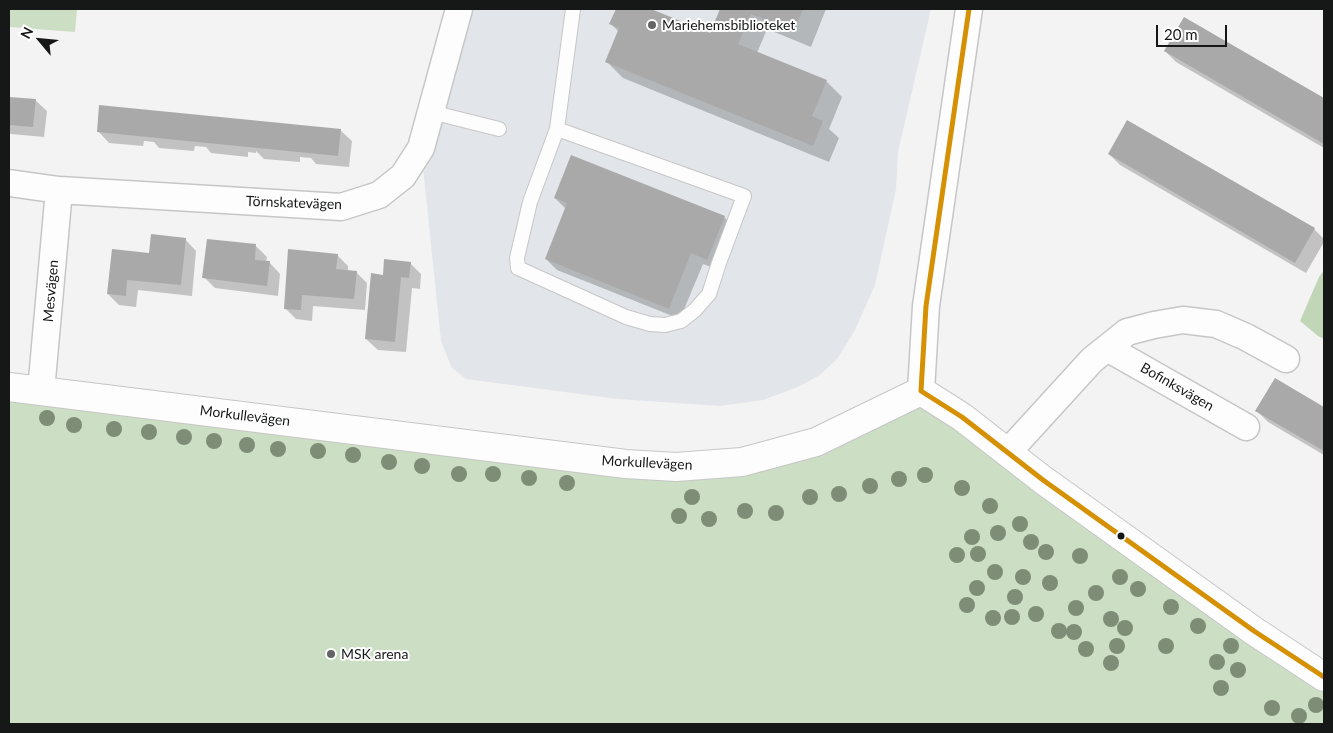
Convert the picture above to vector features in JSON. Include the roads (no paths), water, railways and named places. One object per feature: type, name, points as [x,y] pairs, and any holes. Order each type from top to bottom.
[{"type":"street","name":"Törnskatevägen","points":[[9,183],[60,190],[341,207],[380,195],[403,176],[421,148],[459,9]]},
{"type":"street","points":[[969,9],[926,306],[921,391],[962,417],[1043,480],[1254,632],[1324,677]]},
{"type":"street","name":"Mesvägen","points":[[41,391],[60,190]]},
{"type":"street","points":[[1008,452],[1092,360],[1127,332],[1183,320],[1216,324],[1246,337],[1286,360]]},
{"type":"street","name":"Bofinksvägen","points":[[1107,348],[1246,427]]},
{"type":"street","name":"Morkullevägen","points":[[9,387],[626,464],[676,467],[742,462],[816,442],[921,391]]},
{"type":"lane","points":[[556,130],[744,196],[718,263],[709,294],[696,310],[680,321],[665,325],[650,324],[626,317],[518,268],[517,258],[530,202],[556,130],[573,9]]},
{"type":"lane","points":[[431,112],[499,129]]},
{"type":"place","name":"Mariehemsbiblioteket","points":[[652,25]]},
{"type":"place","name":"MSK arena","points":[[331,654]]}]
